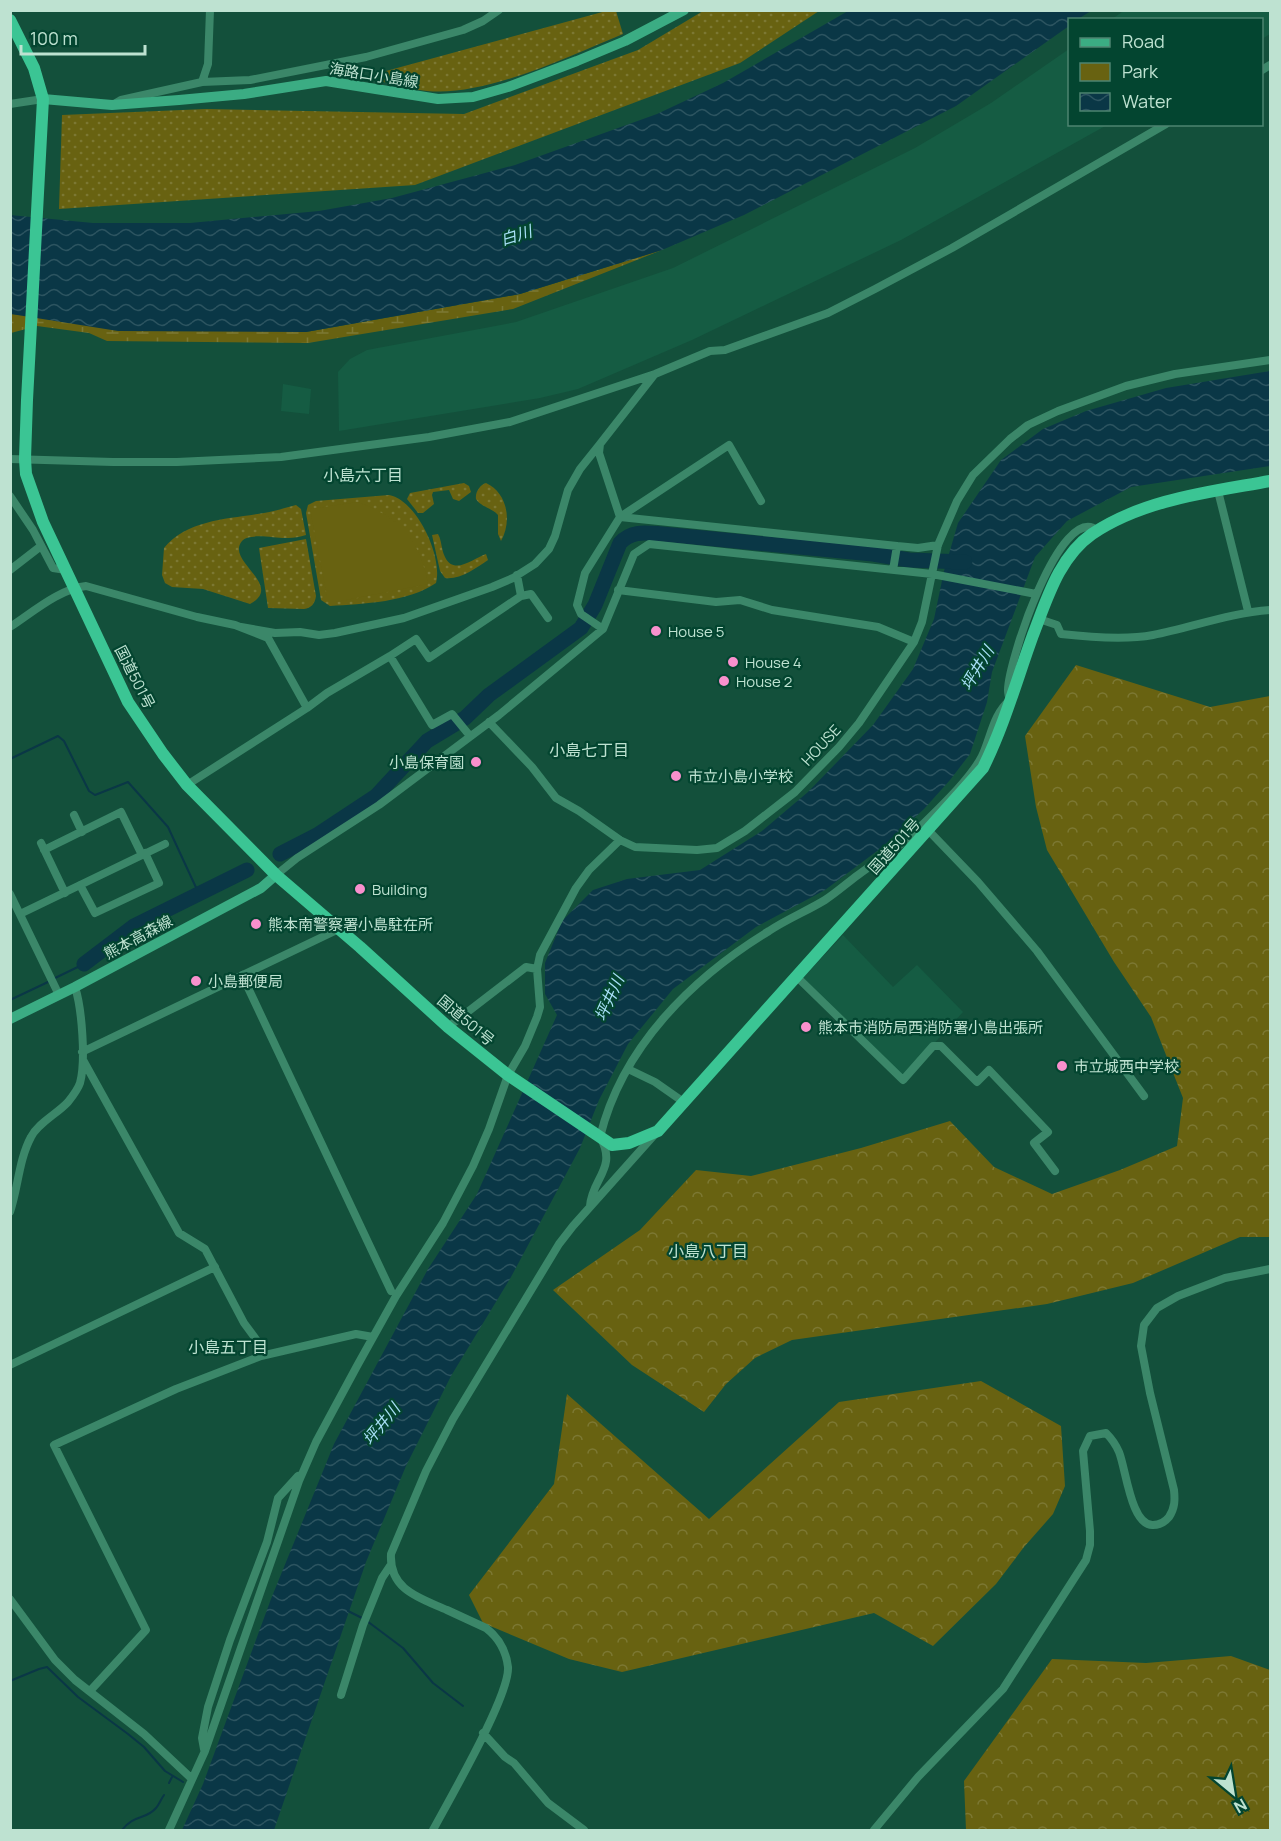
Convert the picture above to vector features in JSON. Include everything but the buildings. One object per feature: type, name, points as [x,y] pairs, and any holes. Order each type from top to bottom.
[{"type":"highway","name":"国道501号","points":[[10,20],[28,52],[43,99],[25,454],[26,474],[43,522],[128,702],[187,785],[276,876],[448,1027],[511,1077],[612,1144],[635,1141],[658,1131],[983,768],[995,744],[1039,619],[1064,562],[1076,549],[1111,523],[1142,510],[1218,490],[1270,480]]},
{"type":"main road","name":"海路口小島線","points":[[43,99],[112,105],[244,94],[326,81],[438,99],[473,97],[578,62],[626,41],[684,10]]},
{"type":"main road","name":"熊本高森線","points":[[10,1019],[261,888],[276,876]]},
{"type":"street","points":[[202,82],[208,64],[210,10]]},
{"type":"street","points":[[112,105],[121,99],[202,82],[250,80],[366,57],[463,30],[483,21],[499,10]]},
{"type":"street","points":[[10,104],[43,99]]},
{"type":"street","points":[[10,459],[25,454],[113,462],[177,462],[281,457],[367,446],[510,422],[655,374],[710,351],[725,350],[828,313],[952,248],[1163,126]]},
{"type":"street","name":"HOUSE","points":[[620,840],[635,847],[697,850],[717,848],[745,831],[795,792],[859,723],[914,642],[922,622],[938,547],[957,501],[973,475],[995,452],[1028,425],[1058,411],[1126,386],[1175,374],[1270,360]]},
{"type":"street","points":[[10,627],[52,599],[75,587],[86,586],[177,612],[241,627],[275,633],[300,632],[319,635],[404,618],[492,587],[535,564],[549,549],[568,490],[580,469],[655,374]]},
{"type":"street","points":[[600,444],[599,453],[620,517]]},
{"type":"street","points":[[603,629],[581,614],[577,605],[585,573],[620,517],[729,445],[761,501]]},
{"type":"street","points":[[1218,490],[1248,611]]},
{"type":"street","points":[[10,496],[53,568],[66,570]]},
{"type":"street","points":[[620,517],[918,548],[938,547]]},
{"type":"street","points":[[590,1206],[591,1198],[606,1169],[606,1147],[598,1136],[605,1114],[628,1069],[662,1019],[687,991],[714,969],[769,931],[826,899],[915,831],[972,771],[982,757],[1000,708],[1010,700],[1007,691],[1011,669],[1033,594],[1052,561],[1071,537],[1087,526],[1098,531]]},
{"type":"street","points":[[276,876],[297,858],[379,805],[489,722],[603,629],[634,554],[649,544],[934,573],[1033,594]]},
{"type":"street","points":[[10,570],[41,546]]},
{"type":"street","points":[[893,570],[897,546]]},
{"type":"street","points":[[517,575],[521,596]]},
{"type":"street","points":[[618,590],[716,602],[740,600],[772,610],[878,627],[914,642]]},
{"type":"street","points":[[187,785],[308,708],[327,693],[416,639],[429,658],[521,596],[531,594],[548,618]]},
{"type":"street","points":[[1039,619],[1058,625],[1061,634],[1092,637],[1151,635],[1248,611],[1270,609]]},
{"type":"street","points":[[241,627],[268,638],[308,708]]},
{"type":"street","points":[[390,656],[432,725],[452,714],[470,736]]},
{"type":"street","points":[[169,1830],[205,1751],[303,1472],[316,1442],[396,1296],[443,1223],[477,1156],[540,1007],[537,969],[540,955],[576,888],[589,870],[620,840],[556,798],[532,766],[489,722]]},
{"type":"street","points":[[65,892],[42,847],[82,832],[121,812],[159,883],[95,914],[80,885]]},
{"type":"street","points":[[74,815],[82,832]]},
{"type":"street","points":[[928,830],[978,882],[1037,951],[1144,1096]]},
{"type":"street","points":[[20,914],[165,843]]},
{"type":"street","points":[[10,894],[59,995]]},
{"type":"street","points":[[83,1056],[242,975],[339,929]]},
{"type":"street","points":[[448,1027],[526,967],[537,969]]},
{"type":"street","points":[[242,975],[392,1291]]},
{"type":"street","points":[[797,977],[903,1080],[933,1046],[941,1046],[977,1083],[989,1070],[1048,1132],[1034,1143],[1055,1171]]},
{"type":"street","points":[[10,1212],[25,1152],[32,1135],[68,1102],[80,1085],[83,1056],[78,996],[75,987]]},
{"type":"street","points":[[83,1056],[179,1233],[205,1249],[244,1323],[258,1342],[261,1356]]},
{"type":"street","points":[[628,1069],[655,1082],[685,1102]]},
{"type":"street","points":[[433,1830],[502,1695],[508,1669],[503,1648],[496,1636],[486,1628],[413,1596],[394,1576],[390,1566],[391,1554],[426,1471],[453,1419],[559,1244],[658,1131]]},
{"type":"street","points":[[10,1365],[215,1267]]},
{"type":"street","points":[[874,1830],[918,1777],[1003,1689],[1086,1560],[1090,1545],[1090,1532],[1083,1451],[1090,1436],[1106,1433],[1114,1441],[1120,1454],[1136,1512],[1143,1522],[1150,1526],[1160,1524],[1167,1520],[1172,1512],[1175,1502],[1174,1490],[1141,1346],[1144,1326],[1157,1308],[1186,1292],[1225,1278],[1270,1269]]},
{"type":"street","points":[[90,1691],[146,1630],[54,1445],[176,1389],[261,1356],[356,1334],[373,1337]]},
{"type":"street","points":[[205,1751],[202,1738],[208,1707],[267,1542],[278,1498],[303,1472]]},
{"type":"street","points":[[341,1695],[363,1625],[382,1578],[390,1566]]},
{"type":"street","points":[[10,1599],[56,1660],[75,1680],[144,1734],[192,1779]]},
{"type":"street","points":[[483,1733],[505,1757],[514,1763],[548,1803],[584,1830]]},
{"type":"shaded area","points":[[1125,10],[1270,11],[1270,34],[1263,38],[1263,18],[1113,18]]},
{"type":"shaded area","points":[[1068,50],[1068,126],[1105,126],[901,240],[692,340],[578,389],[540,398],[339,431],[338,372],[350,359],[367,350],[516,322],[673,268],[915,148],[991,103]]},
{"type":"shaded area","points":[[283,384],[311,389],[309,414],[281,411]]},
{"type":"shaded area","points":[[843,935],[893,987],[917,965],[963,1012],[903,1077],[803,978]]},
{"type":"green space","points":[[606,11],[616,11],[623,34],[553,63],[501,81],[475,88],[427,91],[364,77]]},
{"type":"green space","points":[[703,11],[819,11],[740,63],[415,185],[59,209],[62,115],[206,109],[464,114],[638,50]]},
{"type":"green space","points":[[662,250],[513,309],[308,343],[107,341],[89,333],[37,326],[11,333],[10,314],[306,332],[520,294]]},
{"type":"green space","points":[[464,483],[469,486],[471,492],[459,501],[453,499],[449,490],[433,492],[434,504],[423,513],[418,513],[407,499],[410,493]]},
{"type":"green space","points":[[486,483],[499,494],[506,509],[506,525],[501,541],[498,534],[498,515],[476,499],[478,489]]},
{"type":"green space","points":[[389,495],[409,507],[426,531],[436,559],[436,583],[399,598],[330,606],[321,600],[306,513],[308,505],[316,501]]},
{"type":"green space","points":[[357,502],[385,515],[406,532],[420,555],[428,584],[336,602],[327,596],[310,509]]},
{"type":"green space","points":[[296,505],[301,509],[306,535],[290,538],[251,537],[242,541],[239,549],[241,557],[261,589],[259,597],[250,604],[203,589],[172,587],[165,583],[162,575],[164,548],[185,531],[210,522]]},
{"type":"green space","points":[[438,534],[445,557],[454,565],[464,564],[486,554],[488,560],[462,575],[445,578],[440,571],[432,535]]},
{"type":"green space","points":[[306,539],[316,596],[314,603],[311,607],[304,609],[268,608],[259,548]]},
{"type":"green space","points":[[1076,665],[1210,707],[1270,696],[1270,1237],[1240,1237],[1133,1283],[1047,1304],[792,1340],[755,1358],[726,1384],[704,1412],[632,1365],[553,1290],[640,1230],[696,1170],[751,1176],[861,1148],[950,1121],[994,1167],[1052,1194],[1120,1170],[1177,1146],[1183,1098],[1151,1017],[1114,962],[1047,850],[1036,807],[1025,736]]},
{"type":"green space","points":[[981,1381],[1061,1426],[1065,1486],[1053,1514],[996,1584],[933,1646],[874,1613],[622,1672],[569,1659],[483,1623],[469,1595],[554,1484],[567,1394],[709,1519],[839,1402]]},
{"type":"green space","points":[[1231,1656],[1270,1670],[1270,1830],[966,1830],[964,1781],[1052,1659],[1146,1663]]},
{"type":"water","name":"白川","points":[[848,11],[1091,11],[1080,18],[1068,18],[1068,27],[956,106],[744,215],[662,250],[520,294],[306,332],[118,331],[11,314],[10,215],[93,223],[190,223],[319,211],[392,198],[515,165],[657,114],[723,83]]},
{"type":"water","name":"坪井川","points":[[1270,371],[1270,466],[1131,487],[1067,521],[1035,557],[992,672],[987,702],[970,754],[950,780],[924,809],[881,848],[825,890],[756,927],[673,989],[628,1044],[599,1100],[580,1148],[511,1277],[451,1376],[406,1466],[366,1562],[274,1830],[182,1830],[203,1784],[271,1599],[334,1444],[428,1269],[477,1194],[557,1015],[545,994],[545,963],[562,921],[593,890],[627,879],[700,870],[762,831],[808,792],[873,725],[913,669],[934,619],[944,571],[958,523],[1001,460],[1043,429],[1086,411],[1166,388]]},
{"type":"waterway","points":[[280,854],[317,835],[376,796],[427,741],[465,718],[489,695],[581,628],[595,605],[620,543],[629,536],[650,533],[873,554],[909,560],[965,562]]},
{"type":"waterway","points":[[10,759],[58,736],[64,741],[89,791],[95,795],[128,782],[168,827],[199,894]]},
{"type":"waterway","points":[[84,964],[134,926],[247,870]]},
{"type":"waterway","points":[[53,979],[84,964]]},
{"type":"waterway","points":[[10,1000],[48,982]]},
{"type":"waterway","points":[[348,1611],[362,1618]]},
{"type":"waterway","points":[[367,1621],[403,1648],[433,1683],[463,1706]]},
{"type":"waterway","points":[[10,1681],[47,1667],[78,1697],[144,1747],[165,1771],[183,1782]]},
{"type":"waterway","points":[[169,1783],[172,1777]]},
{"type":"waterway","points":[[122,1830],[126,1825],[152,1812],[164,1795]]},
{"type":"place","name":"House 5","points":[[656,631]]},
{"type":"place","name":"House 4","points":[[733,662]]},
{"type":"place","name":"House 2","points":[[724,681]]},
{"type":"place","name":"小島保育園","points":[[476,762]]},
{"type":"place","name":"市立小島小学校","points":[[676,776]]},
{"type":"place","name":"Building","points":[[360,889]]},
{"type":"place","name":"熊本南警察署小島駐在所","points":[[256,924]]},
{"type":"place","name":"小島郵便局","points":[[196,981]]},
{"type":"place","name":"熊本市消防局西消防署小島出張所","points":[[806,1027]]},
{"type":"place","name":"市立城西中学校","points":[[1062,1066]]},
{"type":"district","name":"小島六丁目","points":[[363,475]]},
{"type":"district","name":"小島七丁目","points":[[589,750]]},
{"type":"district","name":"小島八丁目","points":[[708,1251]]},
{"type":"district","name":"小島五丁目","points":[[228,1347]]}]
